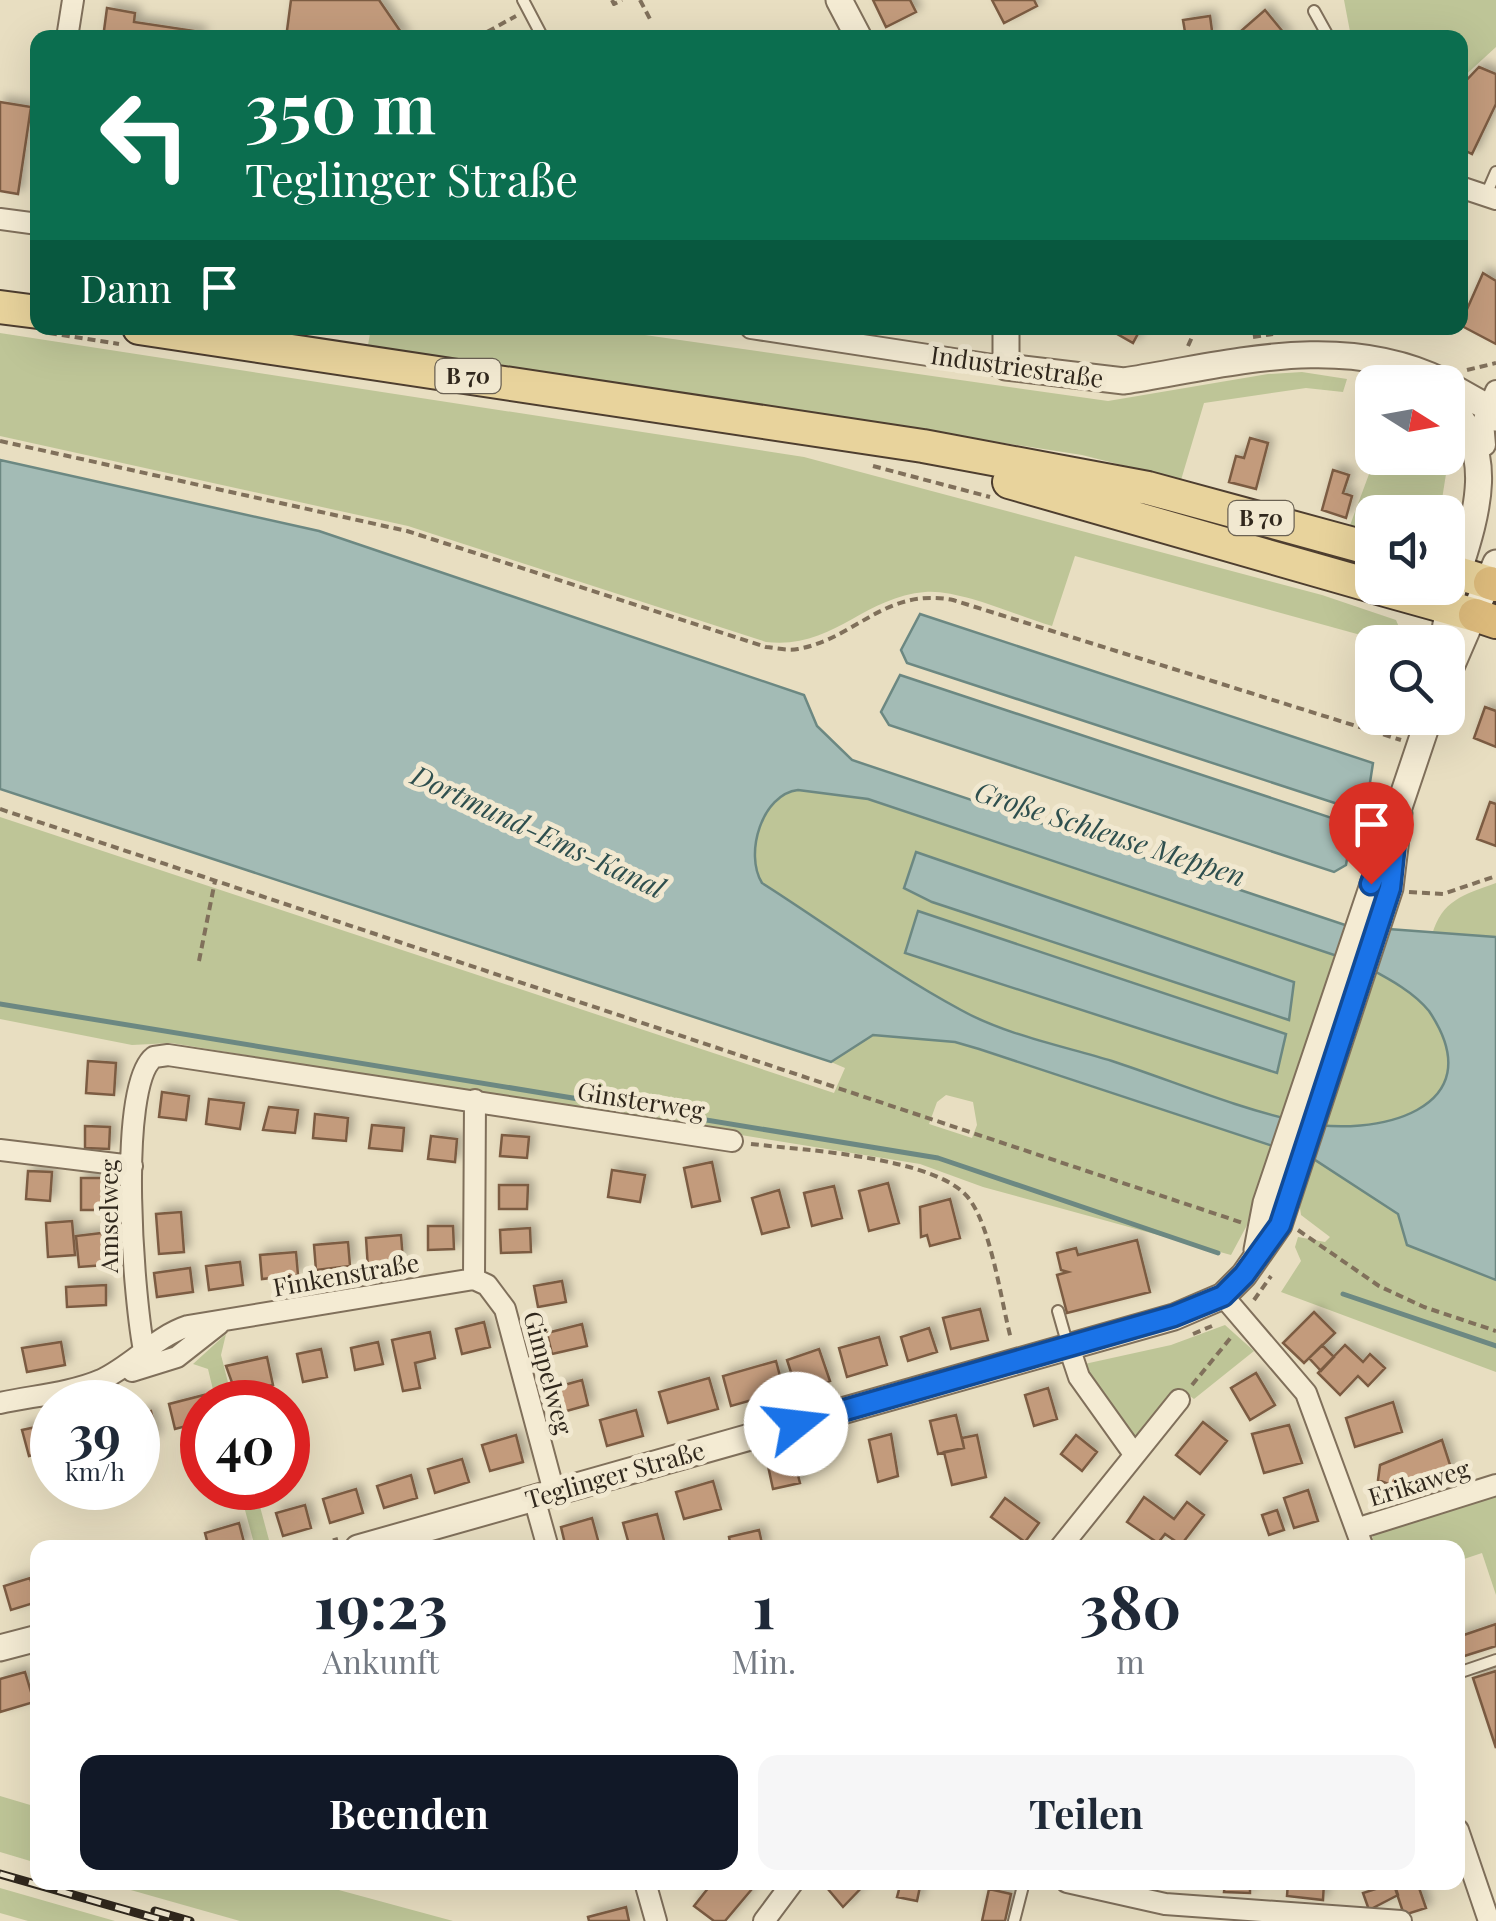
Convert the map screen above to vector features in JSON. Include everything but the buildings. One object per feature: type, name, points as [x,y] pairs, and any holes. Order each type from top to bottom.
[{"type":"main road","points":[[0,307],[30,319]]},
{"type":"main road","name":"B 70","points":[[138,337],[797,426],[1148,488],[1355,545]]},
{"type":"main road","name":"B 70","points":[[797,426],[1355,581]]},
{"type":"main road","points":[[1465,573],[1494,577]]},
{"type":"main road","name":"B 70","points":[[1438,605],[1473,615]]},
{"type":"street","points":[[68,30],[73,0]]},
{"type":"street","points":[[839,0],[855,30]]},
{"type":"street","points":[[0,219],[30,223]]},
{"type":"street","name":"Industriestraße","points":[[804,335],[1006,367],[1124,380],[1282,356],[1354,356],[1380,365]]},
{"type":"street","points":[[1006,335],[1006,367]]},
{"type":"street","name":"Industriestraße","points":[[1282,356],[1355,368]]},
{"type":"street","name":"Industriestraße","points":[[1465,394],[1494,401]]},
{"type":"street","points":[[1485,445],[1494,401]]},
{"type":"street","points":[[1465,411],[1485,445],[1490,468],[1488,492],[1465,544]]},
{"type":"street","points":[[1473,615],[1494,577]]},
{"type":"street","name":"Teglinger Straße","points":[[1256,1255],[1370,919],[1424,735]]},
{"type":"street","name":"Ginsterweg","points":[[139,1076],[154,1057],[168,1055],[732,1141]]},
{"type":"street","name":"Amselweg","points":[[139,1076],[132,1166],[132,1267],[144,1355]]},
{"type":"street","points":[[474,1279],[475,1100]]},
{"type":"street","points":[[0,1150],[132,1166]]},
{"type":"street","name":"Teglinger Straße","points":[[386,1540],[1069,1347],[1174,1316],[1223,1296],[1280,1225],[1290,1161]]},
{"type":"street","name":"Finkenstraße","points":[[101,1380],[144,1355],[164,1334],[225,1320],[474,1279]]},
{"type":"street","name":"Gimpelweg","points":[[474,1279],[487,1285],[506,1309],[544,1495],[547,1540]]},
{"type":"street","points":[[1223,1296],[1306,1394],[1359,1538]]},
{"type":"street","name":"Finkenstraße","points":[[104,1380],[177,1357],[225,1320]]},
{"type":"street","points":[[1069,1347],[1079,1377],[1134,1454]]},
{"type":"street","name":"Finkenstraße","points":[[0,1403],[30,1397]]},
{"type":"street","points":[[1066,1540],[1179,1400]]},
{"type":"street","name":"Erikaweg","points":[[1359,1538],[1496,1485]]},
{"type":"street","points":[[0,1648],[30,1640]]},
{"type":"street","points":[[1465,1851],[1489,1921]]},
{"type":"street","points":[[647,1890],[656,1921]]},
{"type":"street","points":[[764,1921],[788,1890]]},
{"type":"street","points":[[1102,1890],[1164,1904],[1401,1921]]},
{"type":"lane","points":[[526,5],[539,30]]},
{"type":"lane","points":[[1314,11],[1325,30]]},
{"type":"lane","points":[[1491,198],[1496,172]]},
{"type":"lane","points":[[1058,1311],[1069,1347]]},
{"type":"lane","points":[[1465,1671],[1496,1660]]},
{"type":"lane","points":[[1014,1921],[1022,1890]]},
{"type":"path","points":[[612,0],[614,4],[622,0]]},
{"type":"path","points":[[640,0],[650,20]]},
{"type":"path","points":[[488,30],[526,5]]},
{"type":"path","points":[[1465,382],[1496,363]]},
{"type":"path","points":[[0,441],[407,531],[766,647],[797,650],[890,604],[928,596],[1420,746]]},
{"type":"path","points":[[863,464],[994,498]]},
{"type":"path","points":[[0,810],[1250,1225]]},
{"type":"path","points":[[1399,890],[1443,894],[1496,876]]},
{"type":"path","points":[[199,961],[215,881]]},
{"type":"path","name":"Ginsterweg","points":[[732,1141],[904,1167],[954,1184],[970,1200],[980,1221],[1017,1362]]},
{"type":"path","points":[[1280,1225],[1302,1231],[1379,1286],[1424,1307],[1496,1331]]},
{"type":"path","points":[[1179,1400],[1244,1321]]},
{"type":"green space","points":[[1344,0],[1496,0],[1496,47],[1468,73],[1468,30],[1350,30]]},
{"type":"green space","points":[[0,333],[804,457],[1322,595],[1396,620],[1398,625],[1355,625],[1355,633],[1075,556],[1052,626],[971,599],[925,592],[883,603],[810,638],[766,642],[408,526],[0,436]]},
{"type":"green space","points":[[370,335],[645,335],[1108,401],[1268,374],[1302,372],[1347,379],[1343,392],[1306,388],[1204,403],[1181,480],[1082,455],[368,345]]},
{"type":"green space","points":[[1369,475],[1446,475],[1443,495],[1361,495]]},
{"type":"green space","points":[[798,790],[868,799],[1361,964],[1406,990],[1429,1011],[1446,1045],[1447,1073],[1437,1094],[1417,1110],[1391,1120],[1329,1126],[1252,1109],[978,1019],[935,996],[762,883],[755,857],[760,827],[775,802]]},
{"type":"green space","points":[[0,817],[834,1093],[845,1068],[831,1062],[873,1035],[955,1042],[1275,1147],[1253,1214],[1231,1255],[983,1187],[920,1164],[171,1043],[132,1045],[0,1019]],"holes":[[[946,1095],[973,1102],[977,1125],[972,1138],[929,1124],[937,1102]]]},
{"type":"green space","points":[[1496,883],[1496,937],[1432,935],[1448,906],[1464,895]]},
{"type":"green space","points":[[1292,1153],[1315,1160],[1398,1214],[1408,1245],[1496,1280],[1496,1372],[1281,1292],[1301,1261],[1295,1247],[1298,1237],[1325,1242],[1330,1237],[1301,1215]]},
{"type":"green space","points":[[1225,1325],[1254,1351],[1194,1399],[1182,1390],[1140,1440],[1133,1438],[1080,1365],[1171,1345]]},
{"type":"green space","points":[[226,1334],[221,1355],[227,1380],[211,1380],[208,1369],[193,1364]]},
{"type":"green space","points":[[1496,1492],[1496,1595],[1482,1553],[1465,1559],[1465,1540],[1371,1540],[1376,1531]]},
{"type":"green space","points":[[245,1510],[261,1510],[269,1540],[253,1540]]},
{"type":"green space","points":[[0,1796],[30,1805],[30,1861],[0,1852]]},
{"type":"green space","points":[[0,1888],[115,1921],[28,1921],[0,1913]]},
{"type":"green space","points":[[131,1890],[339,1890],[453,1921],[240,1921]]},
{"type":"water","name":"Dortmund-Ems-Kanal","points":[[0,460],[319,531],[804,695],[817,726],[852,760],[1348,926],[1496,937],[1496,1280],[1407,1245],[1398,1214],[1315,1160],[979,1049],[955,1042],[873,1035],[831,1062],[0,789]],"holes":[[[798,790],[868,799],[1361,964],[1406,990],[1429,1011],[1446,1045],[1447,1073],[1437,1094],[1417,1110],[1391,1120],[1329,1126],[1300,1122],[978,1019],[885,965],[762,883],[757,871],[756,842],[766,814],[785,794]]]},
{"type":"water","points":[[920,614],[1373,763],[1367,802],[1353,809],[907,663],[901,650]]},
{"type":"water","points":[[900,675],[1353,825],[1346,865],[1334,872],[889,725],[881,712]]},
{"type":"water","points":[[916,852],[1294,982],[1289,1020],[932,902],[904,888]]},
{"type":"water","points":[[918,911],[1286,1034],[1277,1073],[905,953]]},
{"type":"waterway","points":[[0,1004],[938,1158],[1218,1253]]},
{"type":"waterway","points":[[1343,1294],[1496,1346]]},
{"type":"railway","points":[[0,1874],[30,1883]]},
{"type":"railway","points":[[56,1890],[165,1921]]},
{"type":"railway","points":[[155,1911],[190,1921]]},
{"type":"route","points":[[796,1424],[1174,1316],[1223,1296],[1244,1275],[1280,1225],[1390,888],[1398,813],[1371,884]]},
{"type":"water label","name":"Große Schleuse Meppen","points":[[1110,834]]}]
